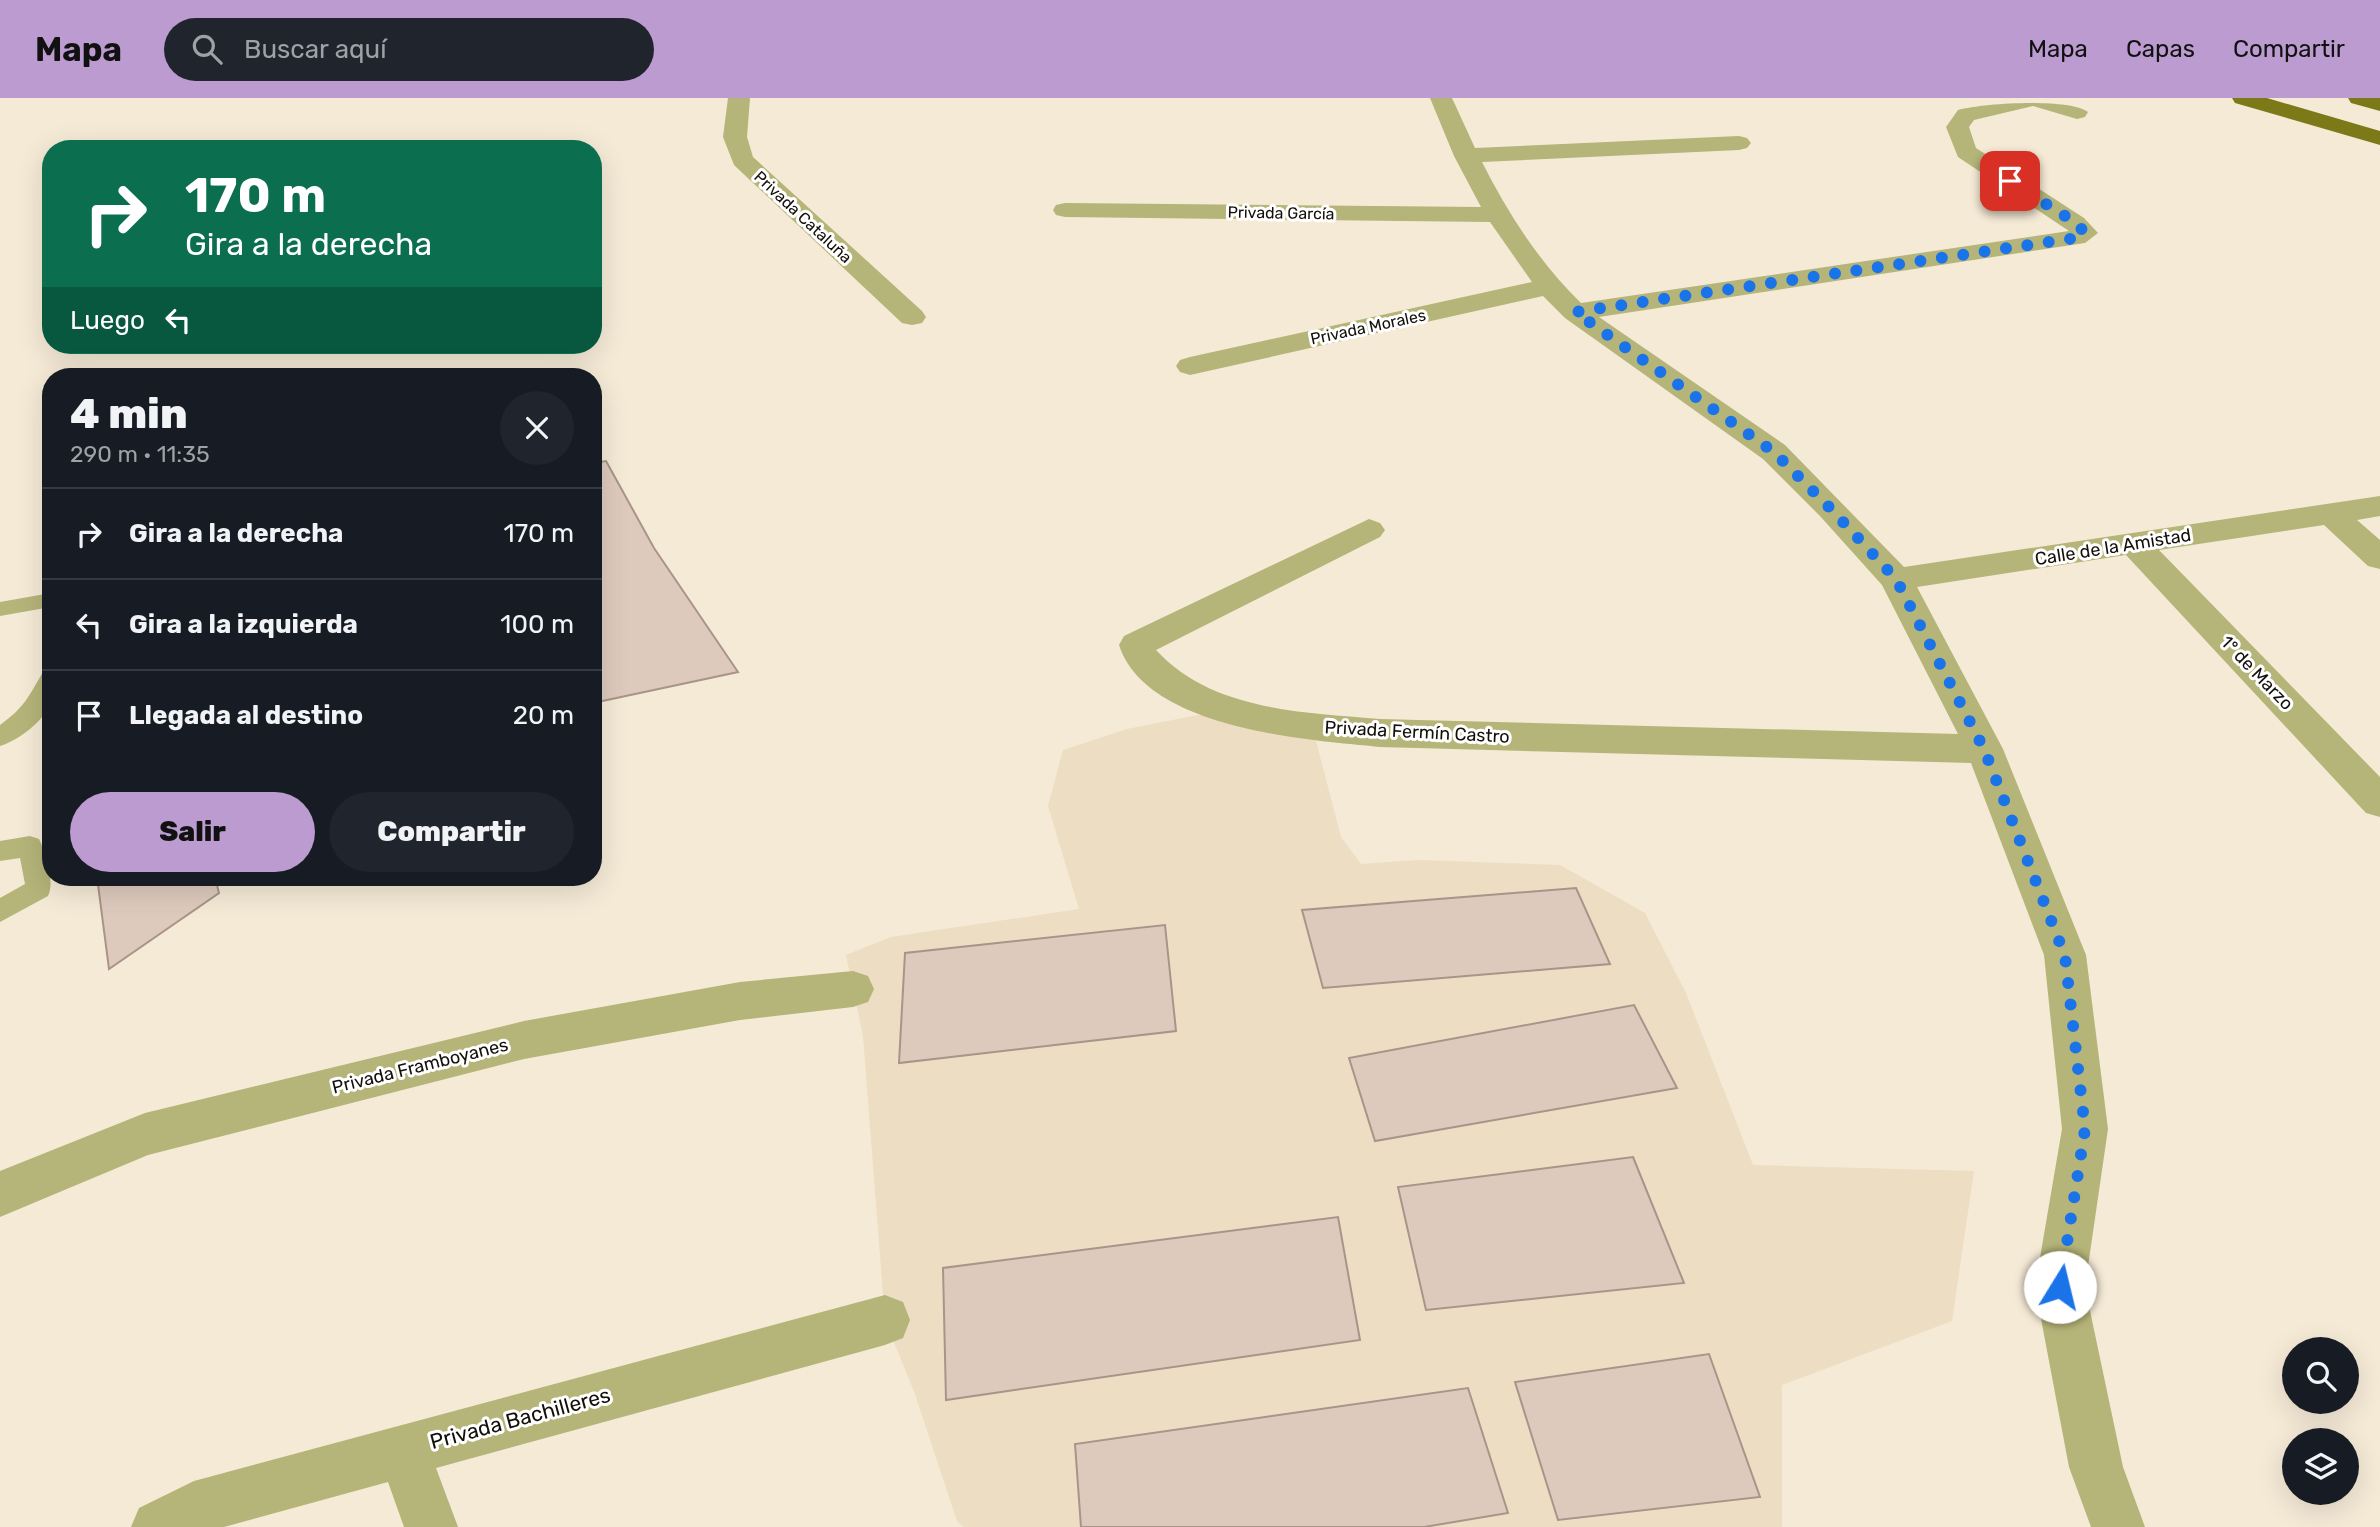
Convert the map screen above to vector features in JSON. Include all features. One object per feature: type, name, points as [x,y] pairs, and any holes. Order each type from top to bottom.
[{"type":"highway","points":[[2243,98],[2380,138]]},
{"type":"highway","points":[[2359,98],[2380,104]]},
{"type":"street","name":"Privada Cataluña","points":[[739,98],[735,137],[741,160],[912,317]]},
{"type":"street","points":[[1441,98],[1466,156],[1497,215],[1547,287],[1575,312],[1774,452],[1896,579],[1984,749],[2065,956],[2085,1129],[2060,1287],[2096,1467],[2118,1527]]},
{"type":"street","points":[[1575,312],[2076,238],[2085,233],[2076,223],[1966,152],[1957,127],[1966,115],[2034,99],[2077,112]]},
{"type":"street","points":[[1466,156],[1739,142]]},
{"type":"street","name":"Privada García","points":[[1065,210],[1497,215]]},
{"type":"street","name":"Privada Morales","points":[[1190,366],[1547,287]]},
{"type":"street","name":"Calle de la Amistad","points":[[1896,579],[2380,506]]},
{"type":"street","points":[[2330,513],[2380,558]]},
{"type":"street","name":"Privada Fermín Castro","points":[[1370,530],[1136,645],[1138,652],[1165,682],[1206,702],[1292,724],[1380,733],[1984,749]]},
{"type":"street","name":"1° de Marzo","points":[[2134,544],[2380,802]]},
{"type":"street","name":"Privada Framboyanes","points":[[0,1194],[145,1134],[524,1041],[740,1001],[853,989]]},
{"type":"street","name":"Privada Bachilleres","points":[[158,1527],[194,1508],[885,1320]]},
{"type":"street","points":[[403,1450],[431,1527]]},
{"type":"lane","points":[[0,609],[42,602]]},
{"type":"lane","points":[[0,737],[29,717],[42,700]]},
{"type":"lane","points":[[0,851],[30,846],[39,889],[0,911]]},
{"type":"shaded area","points":[[1203,714],[1315,737],[1341,837],[1361,864],[1418,860],[1560,865],[1645,913],[1686,993],[1753,1165],[1974,1171],[1952,1321],[1782,1385],[1782,1527],[964,1527],[957,1521],[915,1394],[885,1320],[863,1036],[846,955],[891,937],[1079,909],[1048,806],[1063,750],[1127,729]]},
{"type":"building","points":[[606,461],[654,548],[738,672],[602,701],[602,462]]},
{"type":"building","points":[[98,886],[217,886],[219,893],[109,969]]},
{"type":"building","points":[[1576,888],[1610,964],[1323,988],[1302,910]]},
{"type":"building","points":[[1165,925],[1176,1031],[899,1063],[905,953]]},
{"type":"building","points":[[1634,1005],[1677,1088],[1375,1141],[1349,1058]]},
{"type":"building","points":[[1633,1157],[1684,1283],[1426,1310],[1398,1187]]},
{"type":"building","points":[[1338,1217],[1360,1340],[946,1400],[943,1268]]},
{"type":"building","points":[[1709,1354],[1760,1497],[1558,1520],[1515,1382]]},
{"type":"building","points":[[1468,1388],[1508,1513],[1424,1527],[1081,1527],[1075,1444]]},
{"type":"route","points":[[2010,181],[2076,223],[2085,233],[2076,238],[1575,312],[1774,452],[1831,509],[1896,579],[1984,749],[2065,956],[2085,1129],[2060,1287]]}]
